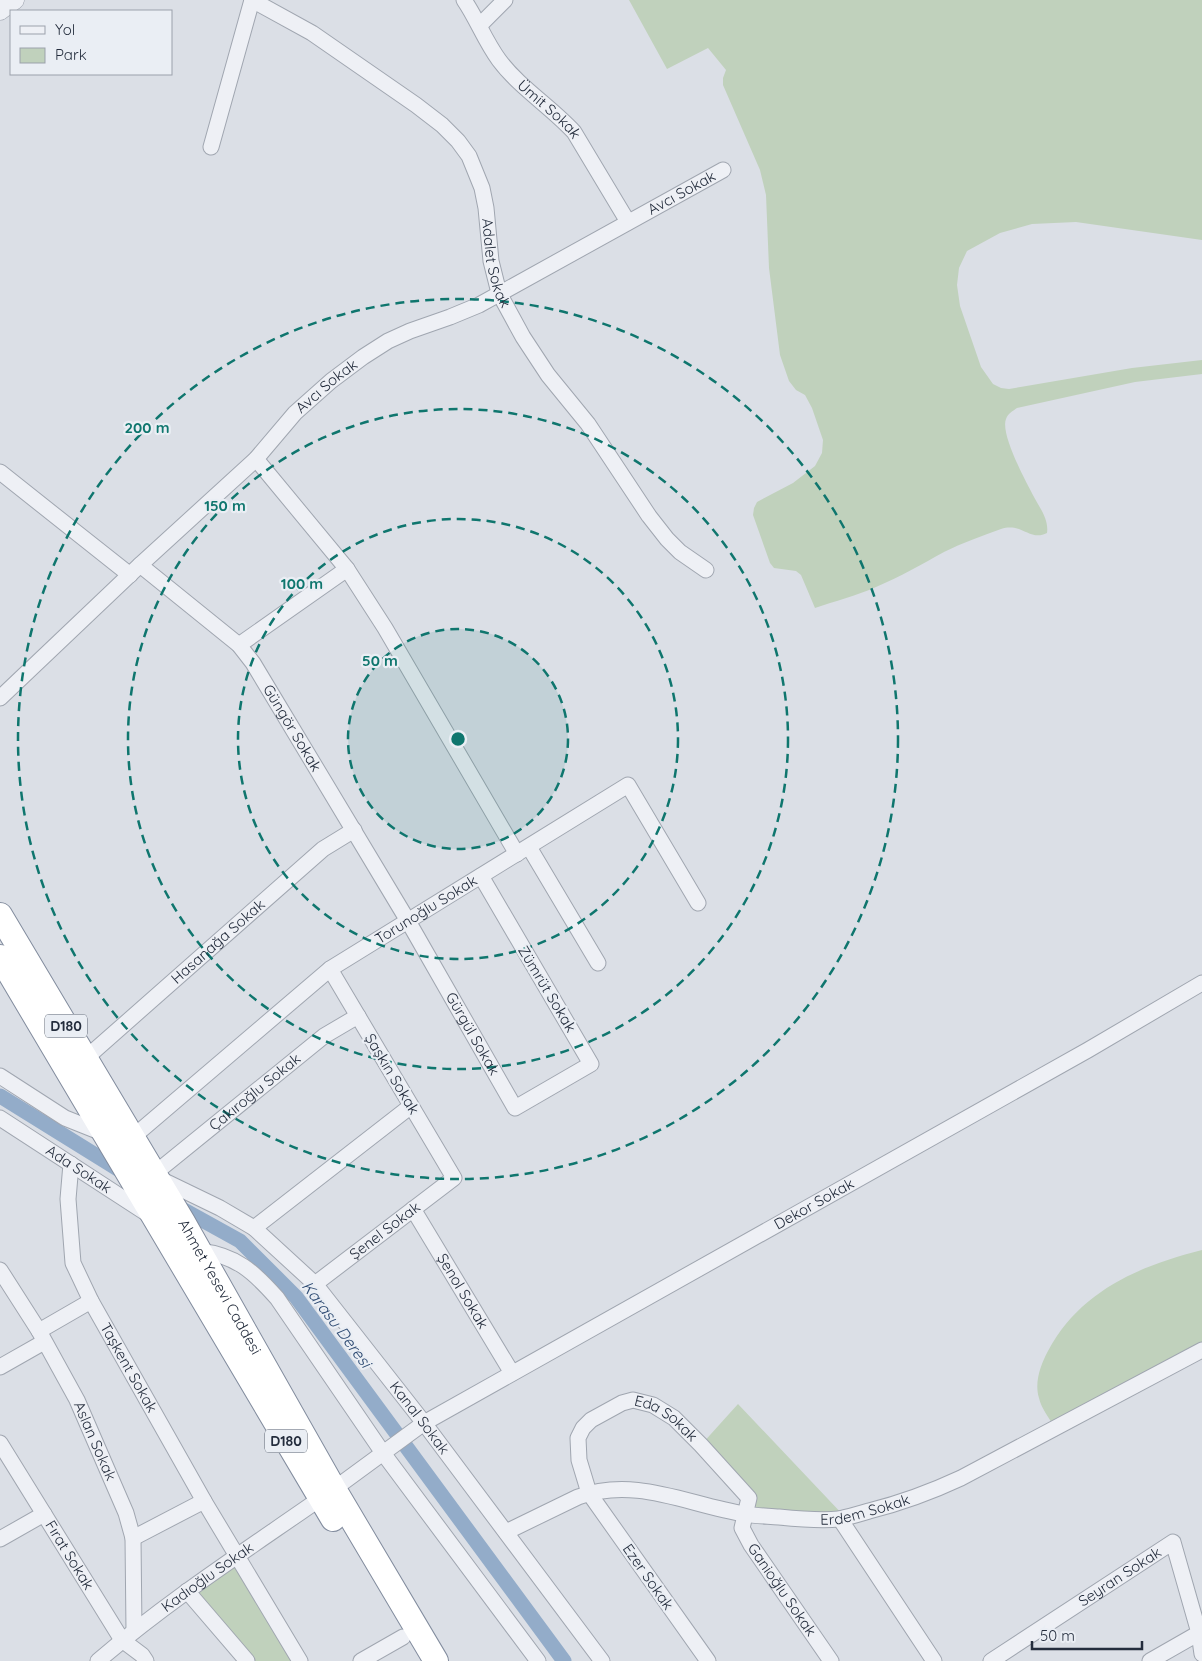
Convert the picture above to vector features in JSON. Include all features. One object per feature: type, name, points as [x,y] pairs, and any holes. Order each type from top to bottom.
[{"type":"highway","name":"Ahmet Yesevi Caddesi","points":[[0,915],[183,1222],[417,1661]]},
{"type":"highway","name":"Ahmet Yesevi Caddesi","points":[[0,957],[156,1220],[327,1494],[436,1661]]},
{"type":"street","points":[[0,11],[15,0]]},
{"type":"street","points":[[211,147],[252,0]]},
{"type":"street","name":"Adalet Sokak","points":[[252,0],[312,33],[416,105],[442,125],[458,141],[469,156],[482,188],[494,276],[499,293],[523,337],[548,375],[588,424],[649,516],[667,539],[680,552],[706,570]]},
{"type":"street","name":"Ümit Sokak","points":[[464,0],[499,60],[574,132],[628,222]]},
{"type":"street","points":[[480,25],[504,0]]},
{"type":"street","name":"Avcı Sokak","points":[[0,698],[256,459],[295,414],[331,381],[362,357],[388,341],[410,331],[480,305],[723,170]]},
{"type":"street","points":[[256,459],[347,569],[523,850],[598,963]]},
{"type":"street","name":"Güngör Sokak","points":[[0,472],[239,645],[253,663],[408,921]]},
{"type":"street","points":[[239,645],[347,569]]},
{"type":"street","name":"Torunoğlu Sokak","points":[[133,1137],[330,969],[628,785],[698,903]]},
{"type":"street","name":"Hasanağa Sokak","points":[[86,1058],[323,849],[354,830]]},
{"type":"street","name":"Zümrüt Sokak","points":[[481,876],[591,1064],[554,1086]]},
{"type":"street","name":"Gürgül Sokak","points":[[408,921],[515,1108],[554,1086]]},
{"type":"street","name":"Şaşkın Sokak","points":[[330,969],[454,1178]]},
{"type":"street","name":"Dekor Sokak","points":[[383,1453],[424,1423],[1088,1050],[1202,983]]},
{"type":"street","name":"Çakıroğlu Sokak","points":[[155,1176],[324,1036],[358,1016]]},
{"type":"street","points":[[0,1076],[65,1118],[105,1134]]},
{"type":"street","points":[[254,1228],[411,1106]]},
{"type":"street","name":"Ada Sokak","points":[[0,1118],[156,1220]]},
{"type":"street","name":"Taşkent Sokak","points":[[71,1164],[68,1199],[73,1263],[91,1300],[204,1502],[300,1661]]},
{"type":"street","name":"Kanal Sokak","points":[[155,1176],[220,1208],[254,1228],[315,1284],[424,1423],[602,1661]]},
{"type":"street","name":"Şenel Sokak","points":[[315,1284],[454,1178]]},
{"type":"street","name":"Şenol Sokak","points":[[413,1209],[512,1373]]},
{"type":"street","points":[[199,1251],[211,1252],[232,1258],[250,1270],[267,1287],[289,1315],[383,1453],[538,1661]]},
{"type":"street","name":"Aslan Sokak","points":[[0,1270],[42,1336],[77,1400],[126,1513],[133,1538],[128,1636]]},
{"type":"street","points":[[0,1367],[91,1300]]},
{"type":"street","name":"Erdem Sokak","points":[[506,1532],[561,1504],[589,1493],[612,1489],[628,1489],[653,1493],[745,1514],[811,1520],[840,1518],[904,1502],[934,1491],[1202,1350]]},
{"type":"street","name":"Eda Sokak","points":[[589,1493],[579,1460],[578,1438],[583,1428],[591,1420],[622,1403],[633,1400],[648,1403],[662,1409],[674,1418],[701,1445],[749,1498],[745,1514]]},
{"type":"street","name":"Fırat Sokak","points":[[0,1443],[44,1514],[146,1661]]},
{"type":"street","name":"Kadıoğlu Sokak","points":[[98,1661],[188,1591],[383,1453]]},
{"type":"street","name":"Ezer Sokak","points":[[589,1493],[708,1661]]},
{"type":"street","points":[[133,1538],[204,1502]]},
{"type":"street","points":[[0,1539],[44,1514]]},
{"type":"street","name":"Ganioğlu Sokak","points":[[745,1514],[742,1528],[751,1545],[831,1661]]},
{"type":"street","points":[[840,1518],[934,1661]]},
{"type":"street","name":"Seyran Sokak","points":[[991,1661],[1173,1542],[1199,1633]]},
{"type":"street","points":[[188,1591],[247,1661]]},
{"type":"street","points":[[1150,1661],[1199,1633],[1202,1654]]},
{"type":"street","points":[[361,1661],[403,1637]]},
{"type":"green space","points":[[629,0],[1202,0],[1202,240],[1076,222],[1032,224],[1000,233],[967,251],[959,268],[957,285],[960,306],[981,367],[993,384],[1001,388],[1009,389],[1132,368],[1202,360],[1202,374],[1135,382],[1017,408],[1006,419],[1007,435],[1020,470],[1044,514],[1047,523],[1047,533],[1036,535],[1015,528],[1001,529],[951,549],[876,587],[815,608],[801,575],[796,571],[774,568],[770,563],[753,515],[757,502],[793,483],[815,466],[822,453],[823,440],[812,408],[805,395],[796,390],[789,381],[780,355],[769,268],[766,195],[760,170],[723,85],[726,70],[708,48],[667,69]]},
{"type":"green space","points":[[1202,1250],[1202,1350],[1055,1428],[1040,1402],[1037,1386],[1043,1362],[1061,1330],[1077,1312],[1113,1284],[1156,1264]]},
{"type":"green space","points":[[738,1404],[845,1517],[745,1514],[749,1498],[701,1445]]},
{"type":"green space","points":[[237,1557],[300,1661],[247,1661],[187,1591]]},
{"type":"waterway","name":"Karasu Deresi","points":[[0,1096],[126,1174]]},
{"type":"waterway","name":"Karasu Deresi","points":[[175,1205],[240,1241],[296,1297],[564,1661]]}]
